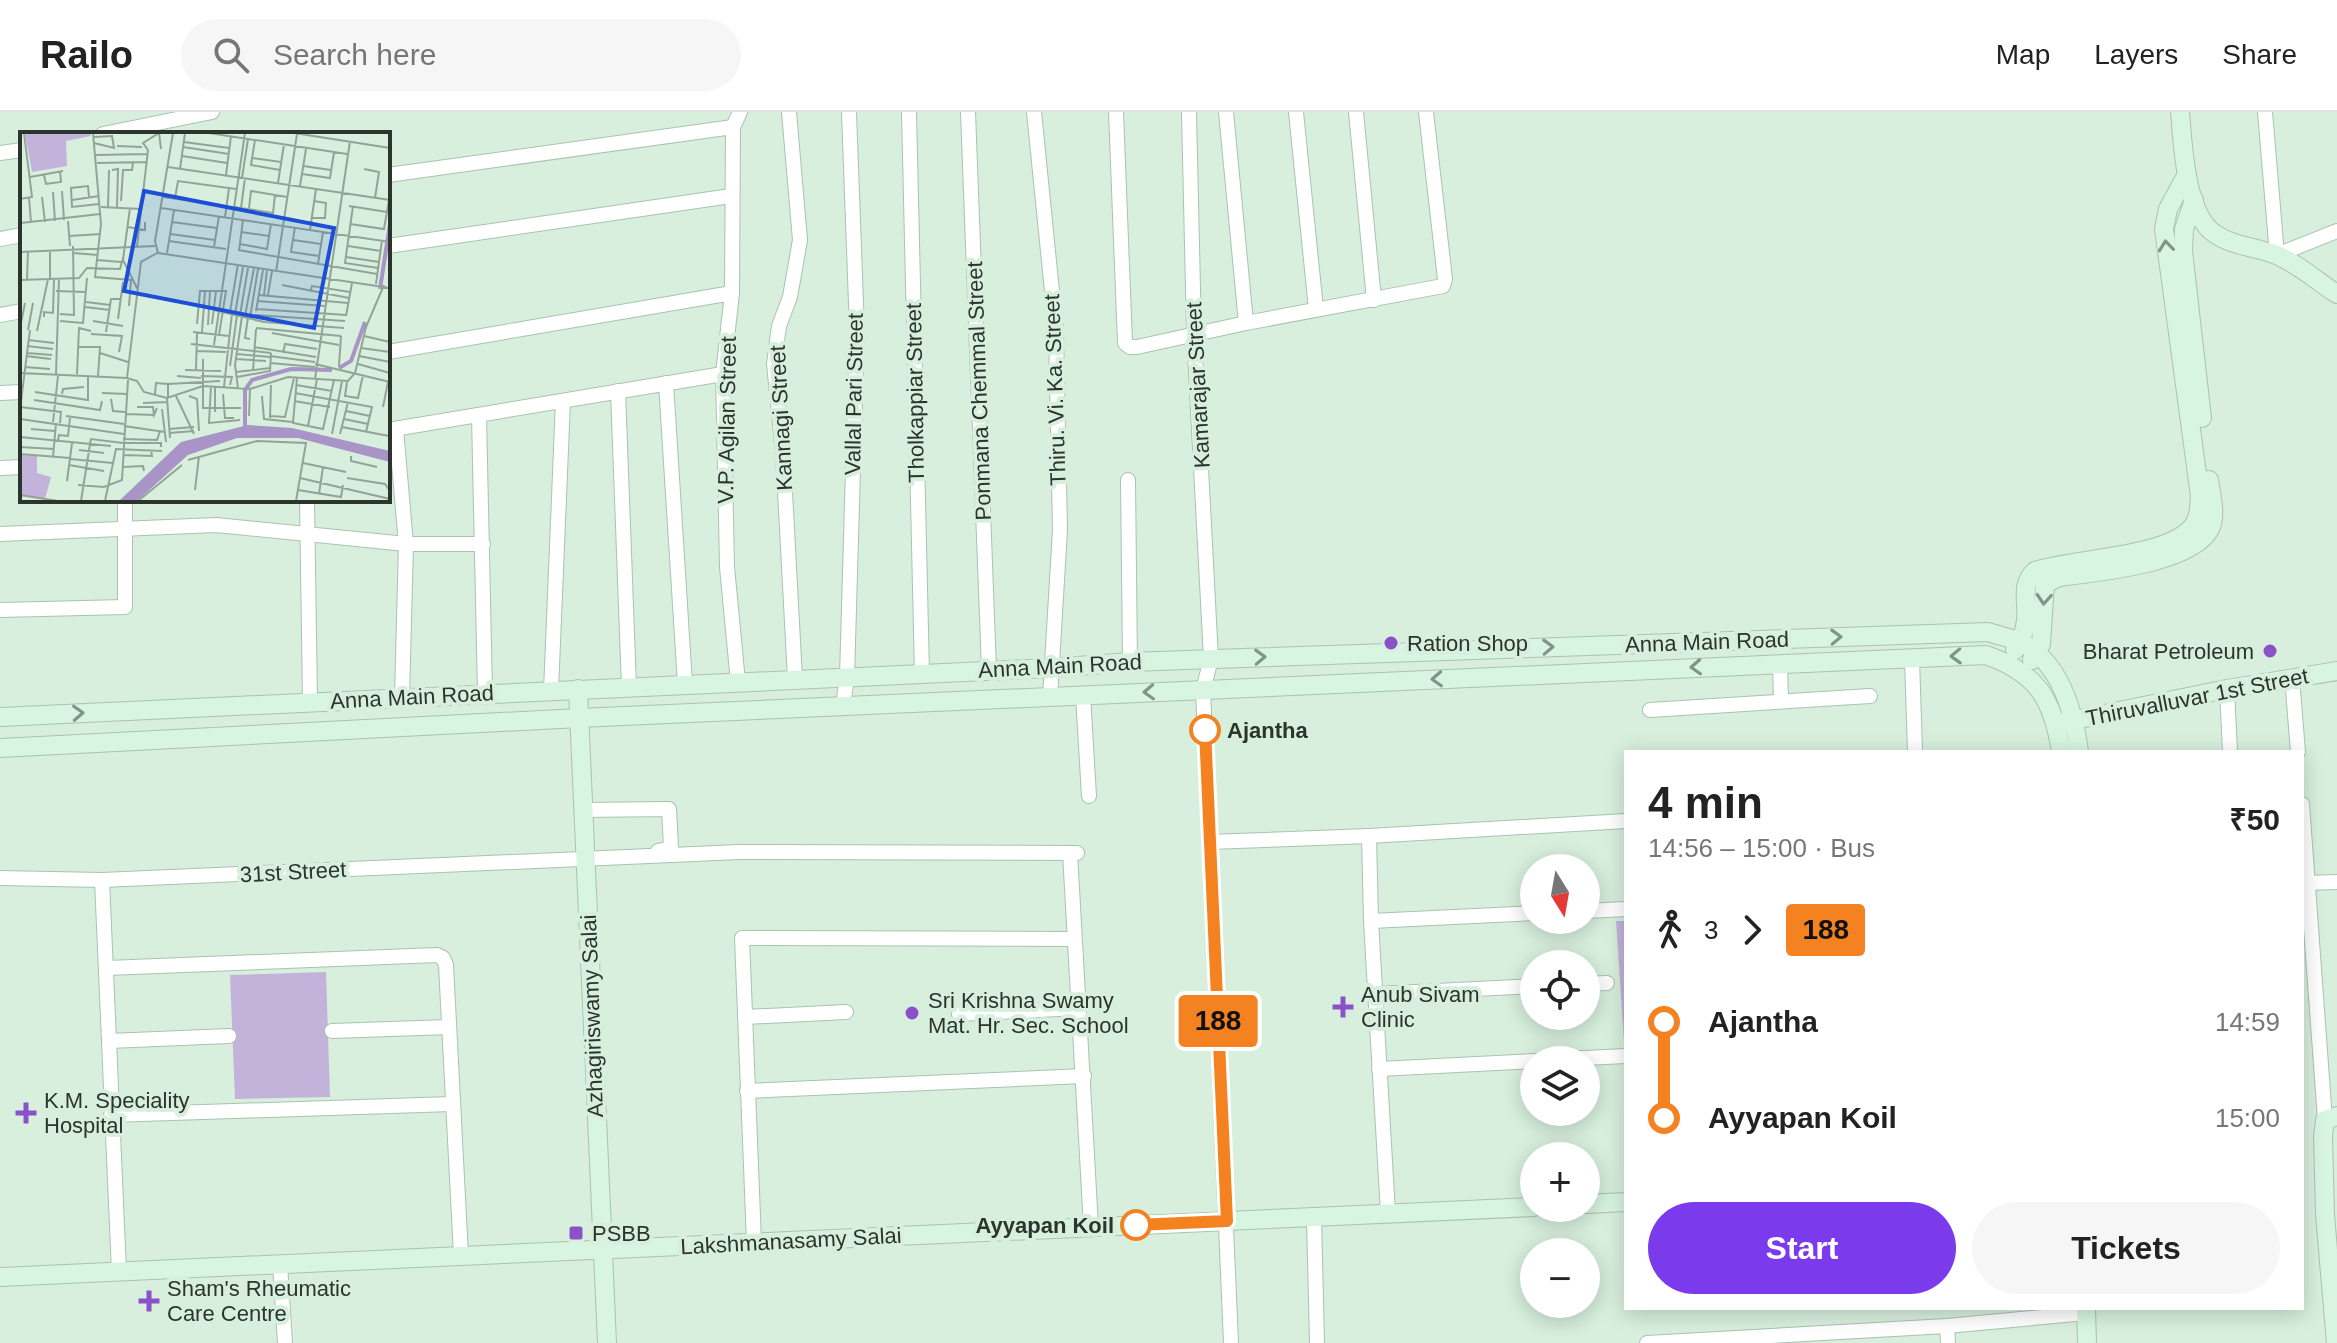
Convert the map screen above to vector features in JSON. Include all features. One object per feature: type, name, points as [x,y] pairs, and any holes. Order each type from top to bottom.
[{"type":"main road","points":[[2180,112],[2187,174],[2198,213],[2212,233],[2239,245],[2277,255],[2337,294]]},
{"type":"main road","points":[[2007,662],[2020,642],[2027,616],[2026,587],[2029,576],[2035,571],[2125,554],[2164,543],[2184,535],[2198,518],[2200,496],[2164,229],[2168,209],[2187,174]]},
{"type":"main road","points":[[2024,672],[2041,644],[2043,595],[2045,584],[2050,580],[2157,559],[2193,546],[2210,528],[2213,511],[2183,251],[2184,229],[2194,200]]},
{"type":"main road","name":"Anna Main Road","points":[[0,717],[1130,662],[1988,632],[2020,642],[2037,653],[2065,694],[2066,722],[2061,750]]},
{"type":"main road","name":"Anna Main Road","points":[[0,748],[579,718],[1986,655],[2024,672],[2066,722]]},
{"type":"main road","name":"Thiruvalluvar 1st Street","points":[[2066,722],[2227,689],[2337,671]]},
{"type":"main road","name":"Azhagiriswamy Salai","points":[[578,689],[607,1343]]},
{"type":"main road","points":[[2066,722],[2078,750]]},
{"type":"main road","points":[[2331,1118],[2323,1136],[2331,1215],[2336,1343]]},
{"type":"main road","points":[[1600,1203],[1624,1202]]},
{"type":"main road","name":"Lakshmanasamy Salai","points":[[0,1277],[1520,1208]]},
{"type":"main road","points":[[2086,1310],[2087,1343]]},
{"type":"street","points":[[113,132],[212,112]]},
{"type":"street","name":"V.P. Agilan Street","points":[[738,682],[727,567],[723,374],[732,293],[733,127],[740,112]]},
{"type":"street","name":"Kannagi Street","points":[[789,112],[800,240],[790,297],[779,326],[774,364],[783,454],[795,679]]},
{"type":"street","name":"Vallal Pari Street","points":[[843,706],[847,677],[857,331],[849,112]]},
{"type":"street","name":"Tholkappiar Street","points":[[909,112],[922,674]]},
{"type":"street","name":"Ponmana Chemmal Street","points":[[968,112],[989,670]]},
{"type":"street","name":"Thiru. Vi. Ka. Street","points":[[1034,112],[1056,331],[1060,530],[1050,697]]},
{"type":"street","points":[[1116,112],[1125,343],[1130,347],[1443,286],[1445,279],[1426,112]]},
{"type":"street","name":"Kamarajar Street","points":[[1189,112],[1194,334],[1211,659],[1203,690],[1231,1343]]},
{"type":"street","points":[[1226,112],[1246,323]]},
{"type":"street","points":[[1296,112],[1316,309]]},
{"type":"street","points":[[1356,112],[1374,300]]},
{"type":"street","points":[[2265,112],[2277,255],[2337,231]]},
{"type":"street","points":[[390,175],[733,127]]},
{"type":"street","points":[[0,153],[20,150]]},
{"type":"street","points":[[390,246],[731,196]]},
{"type":"street","points":[[0,239],[20,235]]},
{"type":"street","points":[[390,352],[732,293]]},
{"type":"street","points":[[0,315],[20,311]]},
{"type":"street","points":[[402,697],[406,544],[392,430],[723,374]]},
{"type":"street","points":[[666,383],[685,684]]},
{"type":"street","points":[[618,391],[629,687]]},
{"type":"street","points":[[0,393],[20,392]]},
{"type":"street","points":[[551,691],[563,401]]},
{"type":"street","points":[[479,415],[485,693]]},
{"type":"street","points":[[0,468],[20,467]]},
{"type":"street","points":[[1128,480],[1130,662]]},
{"type":"street","points":[[0,610],[125,607],[125,502]]},
{"type":"street","points":[[307,502],[310,701]]},
{"type":"street","points":[[0,534],[216,525],[406,544],[483,544]]},
{"type":"street","points":[[1912,658],[1915,750]]},
{"type":"street","points":[[1780,664],[1781,701]]},
{"type":"street","points":[[2292,678],[2298,750]]},
{"type":"street","points":[[2227,689],[2230,750]]},
{"type":"street","points":[[1083,695],[1089,796]]},
{"type":"street","points":[[1650,710],[1870,696]]},
{"type":"street","points":[[583,810],[667,808],[670,811],[672,845],[665,851],[585,855]]},
{"type":"street","points":[[1209,842],[1624,821]]},
{"type":"street","points":[[1369,836],[1388,1213]]},
{"type":"street","points":[[585,855],[1074,853],[1074,939],[1091,1227]]},
{"type":"street","name":"31st Street","points":[[0,878],[102,880],[585,855]]},
{"type":"street","points":[[2304,857],[2331,1118]]},
{"type":"street","points":[[102,880],[119,1272]]},
{"type":"street","points":[[2305,883],[2337,882]]},
{"type":"street","points":[[1600,910],[1624,909]]},
{"type":"street","points":[[1371,921],[1520,914]]},
{"type":"street","points":[[754,1242],[742,938],[1074,939]]},
{"type":"street","points":[[107,968],[437,955],[443,958],[446,965],[461,1256]]},
{"type":"street","points":[[1600,983],[1607,983]]},
{"type":"street","points":[[1376,994],[1520,987]]},
{"type":"street","points":[[959,1014],[1078,1008]]},
{"type":"street","points":[[745,1017],[846,1012]]},
{"type":"street","points":[[332,1031],[449,1027]]},
{"type":"street","points":[[109,1041],[229,1036]]},
{"type":"street","points":[[1600,1057],[1624,1056]]},
{"type":"street","points":[[1379,1069],[1520,1062]]},
{"type":"street","points":[[747,1091],[1084,1076]]},
{"type":"street","points":[[111,1115],[452,1104]]},
{"type":"street","points":[[1314,1217],[1317,1343]]},
{"type":"street","points":[[280,1264],[285,1343]]},
{"type":"street","points":[[1647,1343],[1947,1326],[2086,1310]]},
{"type":"street","points":[[1947,1326],[1948,1343]]},
{"type":"shaded area","points":[[1616,921],[1624,921],[1624,1042]]},
{"type":"shaded area","points":[[326,972],[330,1097],[235,1099],[230,975]]},
{"type":"bus line","name":"188","points":[[1136,1225],[1227,1221],[1205,730]]},
{"type":"place","name":"Ration Shop","points":[[1391,643]]},
{"type":"place","name":"Bharat Petroleum","points":[[2270,651]]},
{"type":"place","name":"Ajantha","points":[[1205,730]]},
{"type":"place","name":"Anub Sivam Clinic","points":[[1343,1007]]},
{"type":"place","name":"Sri Krishna Swamy Mat. Hr. Sec. School","points":[[912,1013]]},
{"type":"place","name":"K.M. Speciality Hospital","points":[[26,1113]]},
{"type":"place","name":"Ayyapan Koil","points":[[1136,1225]]},
{"type":"place","name":"PSBB","points":[[576,1233]]},
{"type":"place","name":"Sham's Rheumatic Care Centre","points":[[149,1301]]}]
